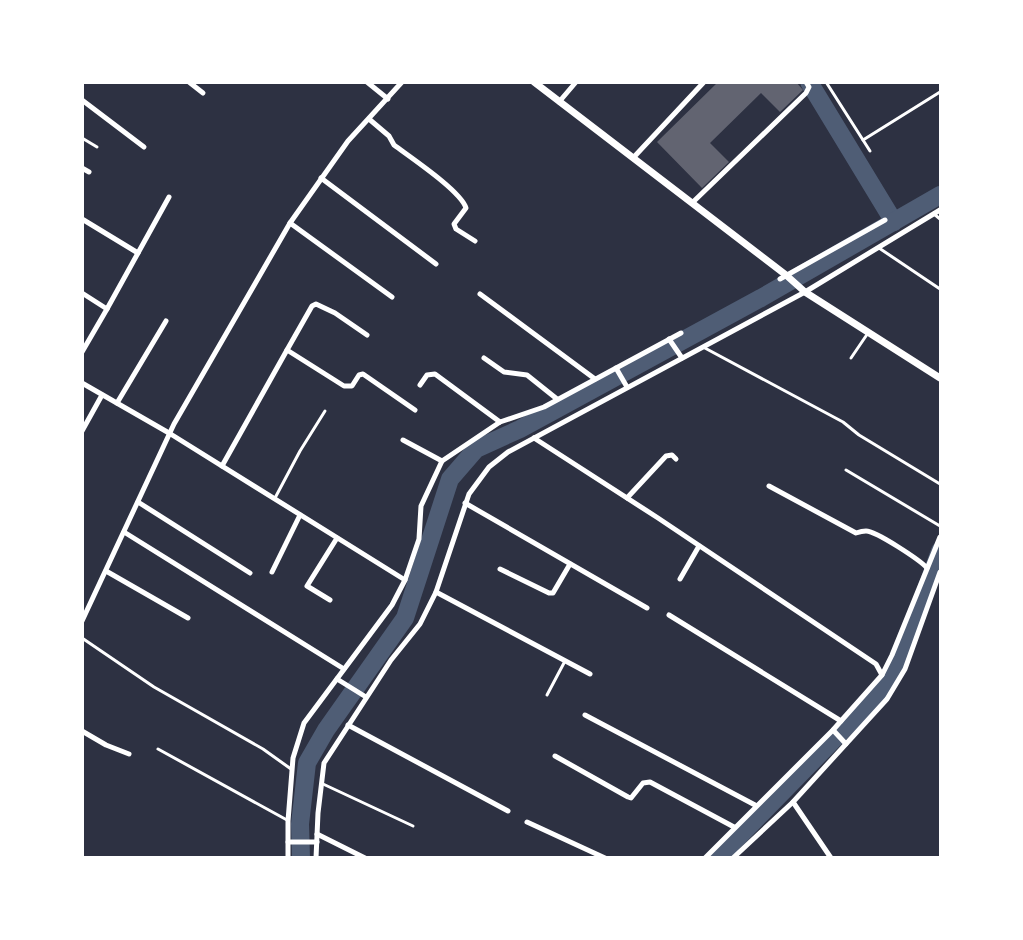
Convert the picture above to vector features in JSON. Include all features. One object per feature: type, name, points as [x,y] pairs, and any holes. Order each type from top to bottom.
[{"type":"street","points":[[189,82],[203,93]]},
{"type":"street","points":[[367,82],[388,99]]},
{"type":"street","points":[[82,621],[170,433],[290,223],[348,141],[402,82]]},
{"type":"street","points":[[534,82],[802,290],[940,378]]},
{"type":"street","points":[[559,102],[576,82]]},
{"type":"street","points":[[692,203],[806,93],[809,87],[806,82]]},
{"type":"street","points":[[633,158],[704,83]]},
{"type":"street","points":[[82,100],[144,147]]},
{"type":"street","points":[[369,119],[389,136],[394,145],[449,187],[462,200],[466,208],[454,224],[456,229],[475,241]]},
{"type":"street","points":[[82,168],[89,172]]},
{"type":"street","points":[[321,178],[436,264]]},
{"type":"street","points":[[82,352],[169,196]]},
{"type":"street","points":[[316,858],[324,763],[390,660],[420,624],[436,592],[468,494],[489,466],[508,452],[879,248],[940,210]]},
{"type":"street","points":[[82,219],[138,253]]},
{"type":"street","points":[[785,277],[885,220]]},
{"type":"street","points":[[290,223],[392,297]]},
{"type":"street","points":[[82,293],[107,309]]},
{"type":"street","points":[[480,294],[595,379]]},
{"type":"street","points":[[222,466],[312,306],[316,304],[335,313],[368,335]]},
{"type":"street","points":[[117,403],[166,321]]},
{"type":"street","points":[[288,858],[288,821],[293,758],[304,723],[392,606],[405,580],[419,539],[421,506],[442,461],[500,422],[544,407],[681,333]]},
{"type":"street","points":[[669,339],[682,358]]},
{"type":"street","points":[[287,350],[344,386],[351,386],[359,375],[363,374],[415,410]]},
{"type":"street","points":[[484,358],[504,372],[527,375],[557,399]]},
{"type":"street","points":[[616,368],[627,387]]},
{"type":"street","points":[[420,385],[427,375],[435,374],[500,422]]},
{"type":"street","points":[[82,383],[170,433],[405,580]]},
{"type":"street","points":[[82,432],[102,395]]},
{"type":"street","points":[[534,438],[876,664],[882,675]]},
{"type":"street","points":[[403,440],[442,461]]},
{"type":"street","points":[[627,498],[666,456],[672,455],[676,459]]},
{"type":"street","points":[[769,486],[856,533],[867,531],[922,561],[927,568]]},
{"type":"street","points":[[138,502],[250,573]]},
{"type":"street","points":[[465,503],[647,608]]},
{"type":"street","points":[[272,572],[300,515]]},
{"type":"street","points":[[124,532],[344,669]]},
{"type":"street","points":[[705,858],[833,730],[882,675],[892,656],[940,537]]},
{"type":"street","points":[[330,600],[307,586],[337,538]]},
{"type":"street","points":[[680,579],[699,546]]},
{"type":"street","points":[[500,569],[553,593],[570,564]]},
{"type":"street","points":[[106,571],[188,618]]},
{"type":"street","points":[[733,858],[794,802],[887,699],[905,669],[940,572]]},
{"type":"street","points":[[436,592],[590,674]]},
{"type":"street","points":[[669,615],[841,721]]},
{"type":"street","points":[[337,679],[366,697]]},
{"type":"street","points":[[585,714],[755,806]]},
{"type":"street","points":[[348,724],[508,811]]},
{"type":"street","points":[[833,730],[846,744]]},
{"type":"street","points":[[82,731],[106,746],[129,754]]},
{"type":"street","points":[[555,756],[628,797],[631,798],[643,783],[650,782],[734,827]]},
{"type":"street","points":[[794,802],[831,858]]},
{"type":"street","points":[[527,822],[604,858]]},
{"type":"street","points":[[317,834],[365,858]]},
{"type":"street","points":[[288,842],[317,842]]},
{"type":"lane","points":[[826,82],[870,151]]},
{"type":"lane","points":[[863,140],[940,92]]},
{"type":"lane","points":[[82,138],[97,147]]},
{"type":"lane","points":[[934,214],[940,219]]},
{"type":"lane","points":[[879,248],[940,289]]},
{"type":"lane","points":[[851,358],[868,333]]},
{"type":"lane","points":[[702,346],[843,422],[940,484]]},
{"type":"lane","points":[[275,498],[325,411]]},
{"type":"lane","points":[[846,470],[940,526]]},
{"type":"lane","points":[[82,638],[154,687],[263,749],[292,770]]},
{"type":"lane","points":[[547,695],[565,661]]},
{"type":"lane","points":[[158,748],[288,821]]},
{"type":"lane","points":[[321,784],[412,826]]},
{"type":"building","points":[[718,82],[796,82],[803,90],[780,112],[761,93],[710,143],[729,162],[702,188],[657,142]]},
{"type":"waterway","points":[[809,82],[894,222]]},
{"type":"waterway","points":[[301,858],[300,824],[307,763],[326,730],[405,618],[450,479],[476,449],[520,429],[761,298],[940,195]]},
{"type":"waterway","points":[[718,858],[882,690],[902,656],[940,551]]}]
